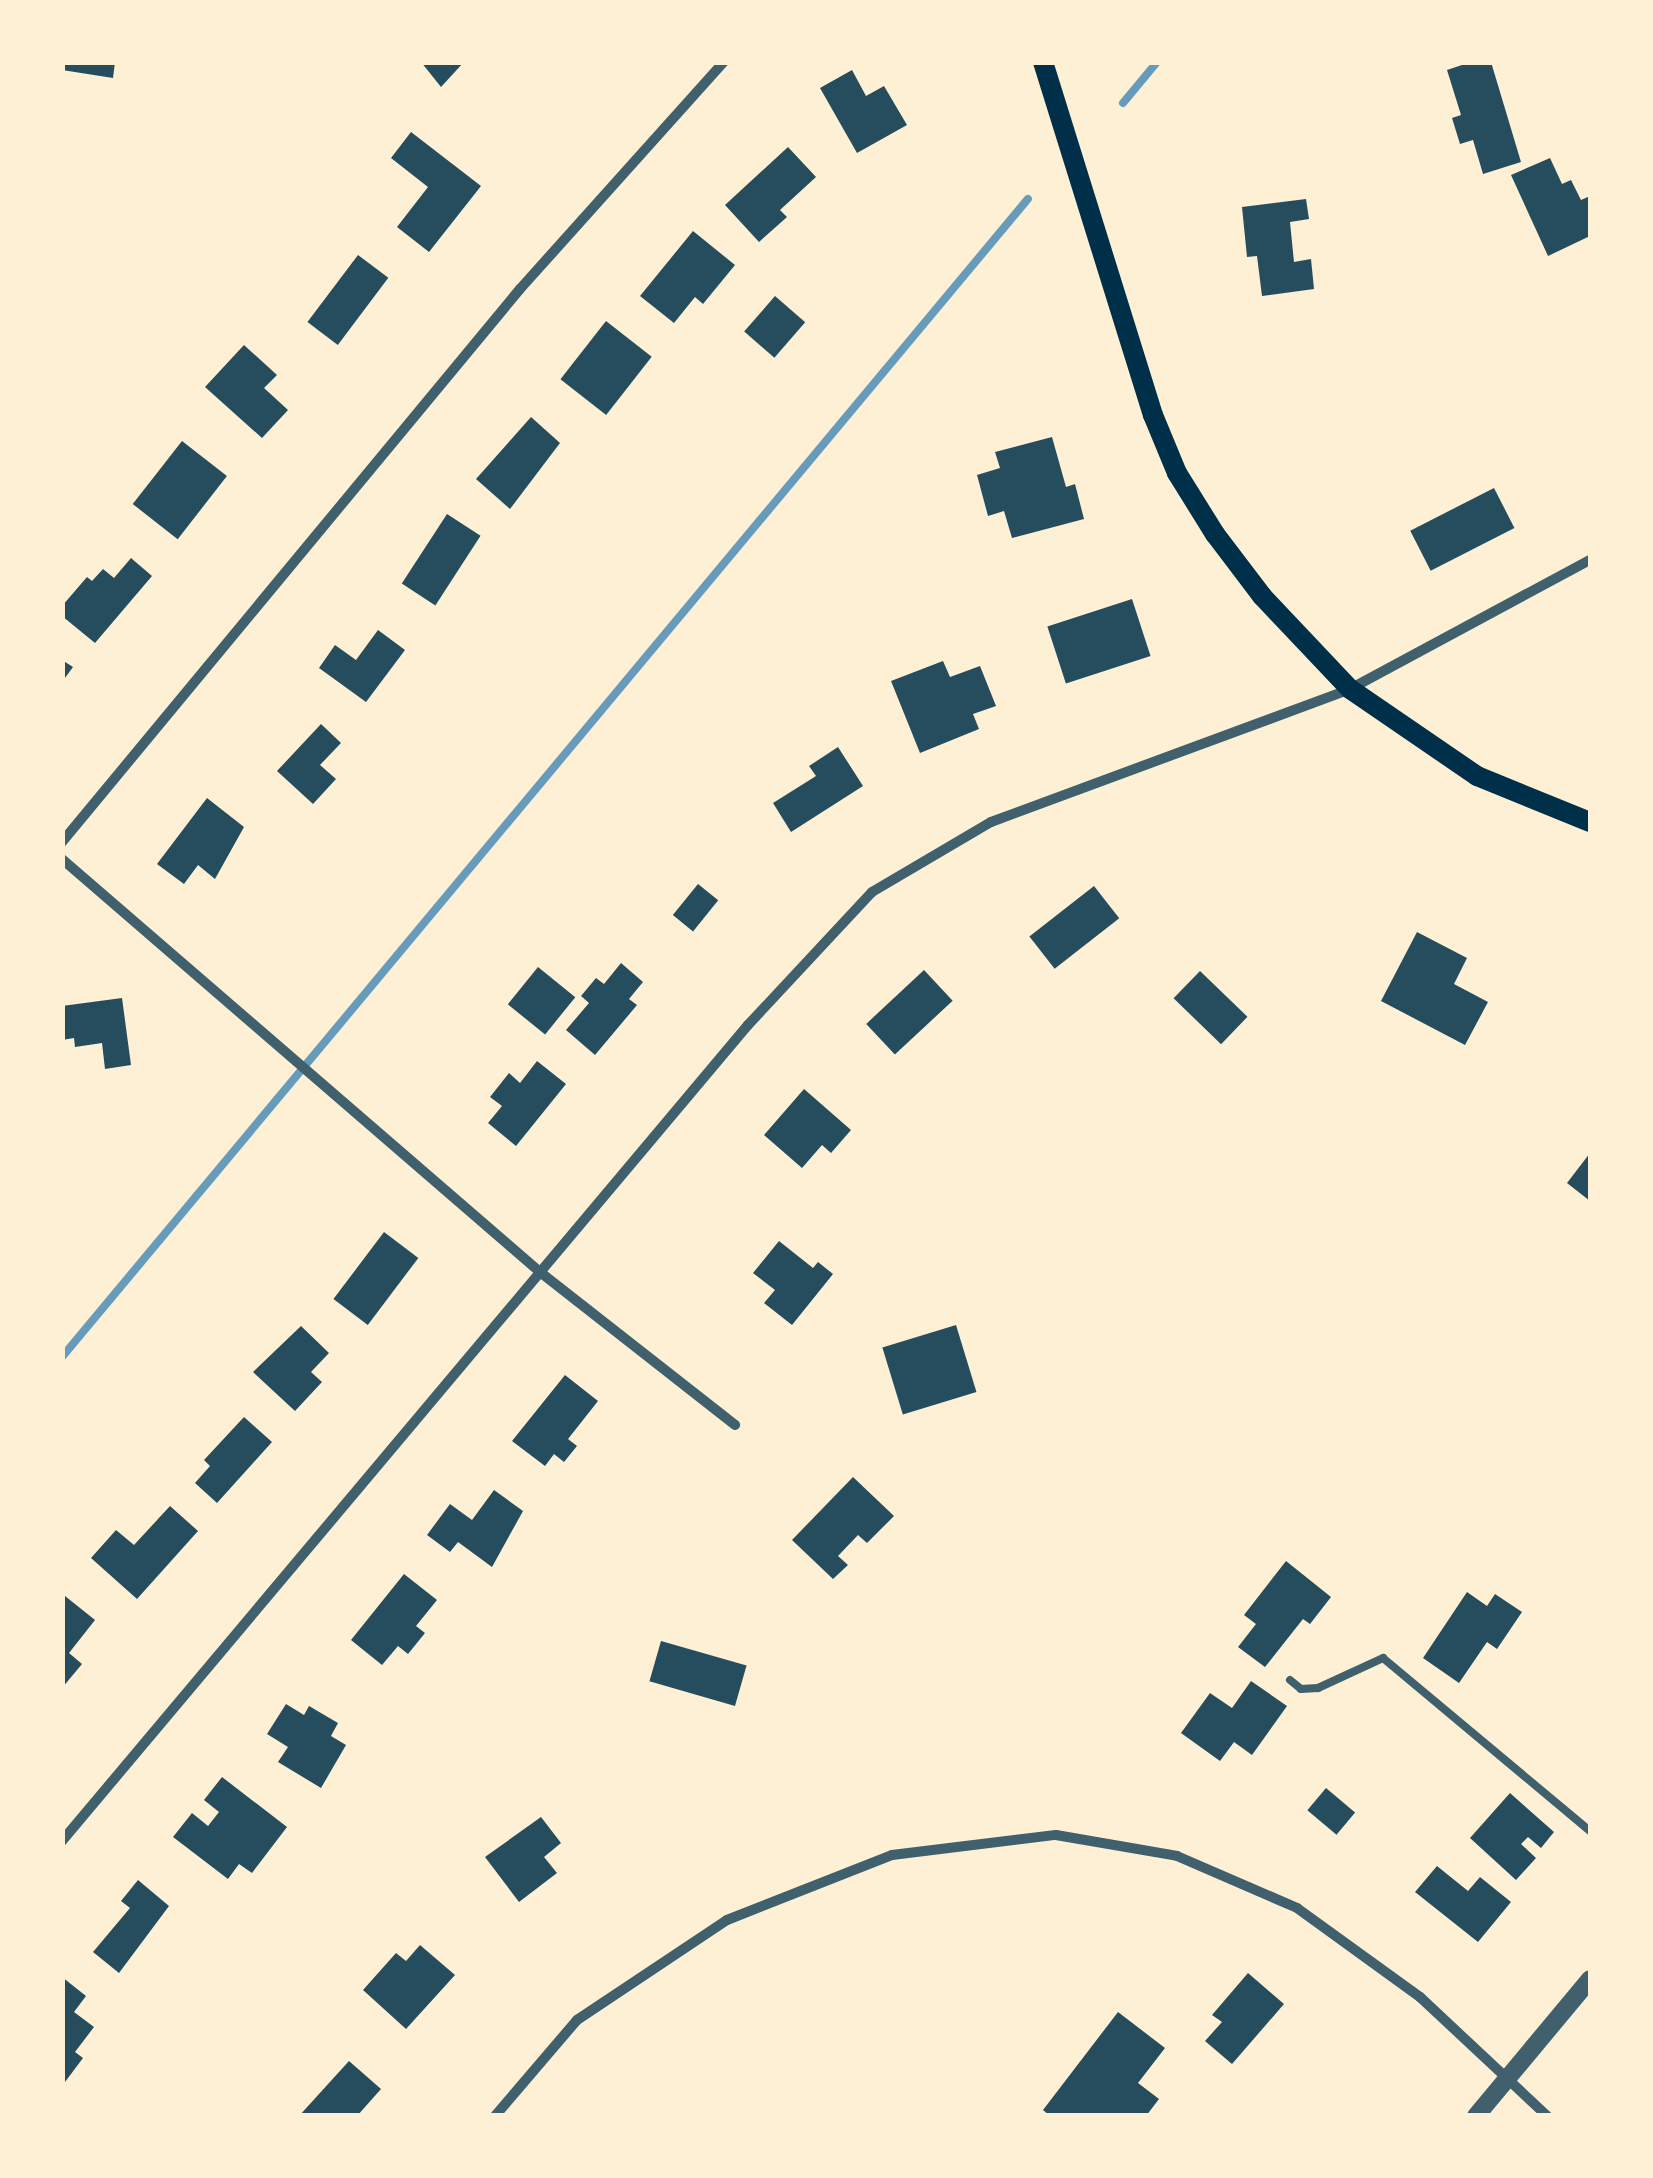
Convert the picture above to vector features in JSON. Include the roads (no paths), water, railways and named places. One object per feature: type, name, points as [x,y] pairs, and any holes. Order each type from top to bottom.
[{"type":"main road","points":[[1043,62],[1177,473],[1262,596],[1350,689],[1477,776],[1590,822]]},
{"type":"street","points":[[62,842],[520,289],[724,62]]},
{"type":"street","points":[[62,1841],[748,1025],[872,892],[991,822],[1350,689],[1590,560]]},
{"type":"street","points":[[62,858],[540,1272],[735,1425]]},
{"type":"street","points":[[495,2116],[577,2020],[727,1920],[892,1855],[1056,1834],[1177,1856],[1297,1908],[1420,1997],[1548,2116]]},
{"type":"street","points":[[1476,2116],[1590,1979]]},
{"type":"lane","points":[[1290,1680],[1301,1688],[1318,1688],[1383,1658],[1590,1831]]},
{"type":"waterway","points":[[1123,103],[1157,62]]},
{"type":"waterway","points":[[62,1357],[1028,199]]}]
